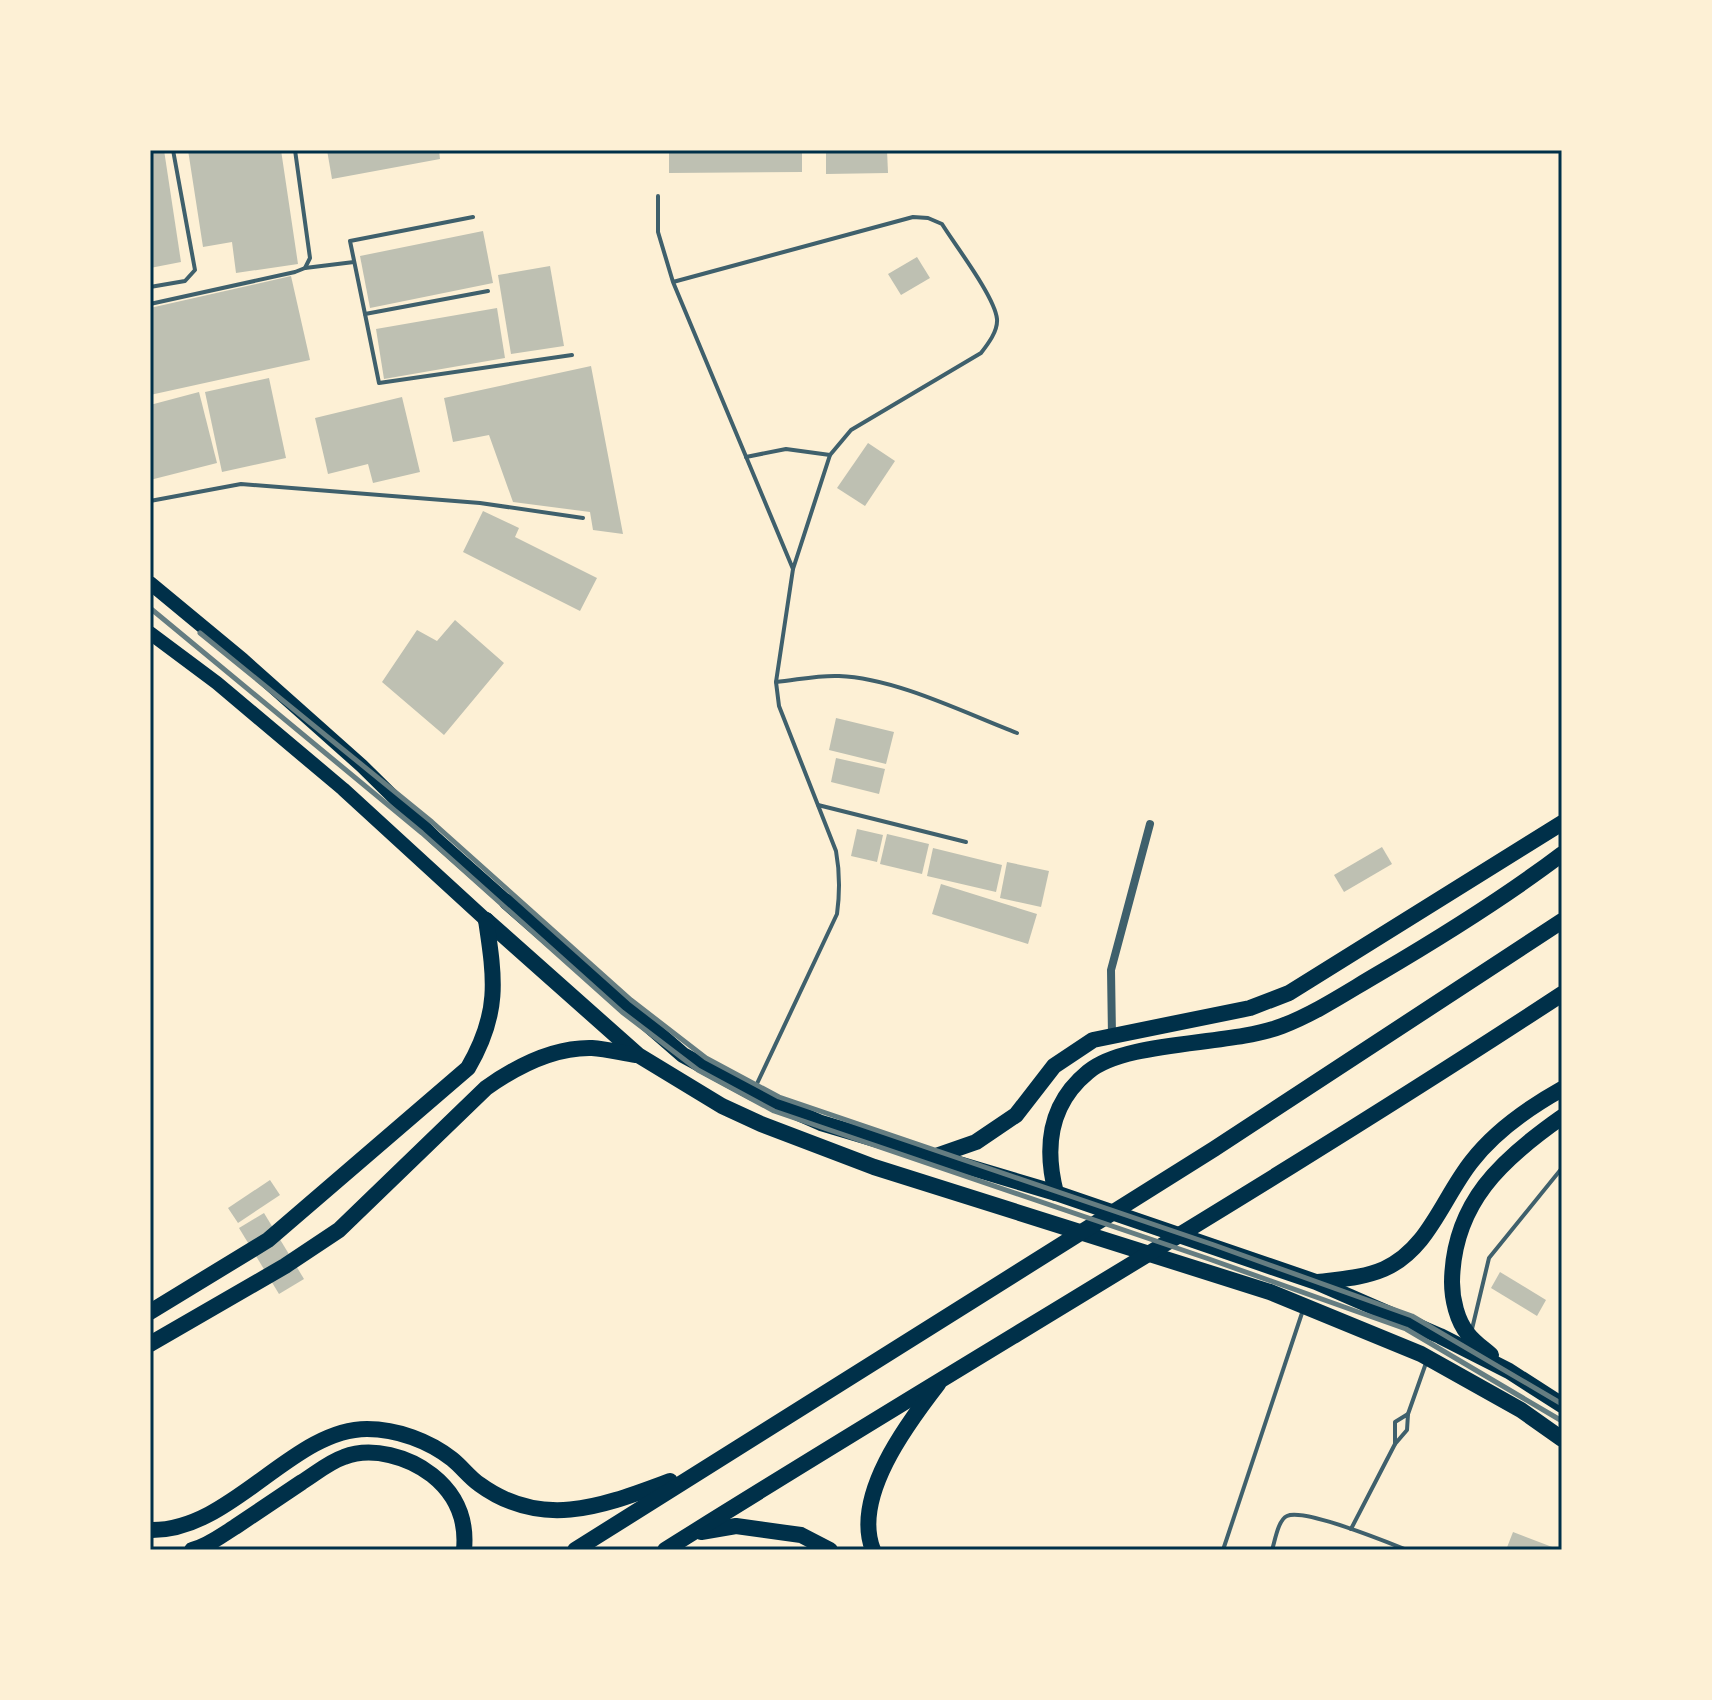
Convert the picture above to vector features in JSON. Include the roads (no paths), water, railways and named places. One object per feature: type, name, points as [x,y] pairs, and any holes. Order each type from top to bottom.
[{"type":"highway","points":[[150,583],[243,660],[350,755],[435,838],[683,1055],[753,1093],[821,1123],[1056,1193],[1316,1282],[1380,1308],[1509,1371],[1562,1405]]},
{"type":"highway","points":[[150,633],[217,683],[343,789],[638,1055],[722,1106],[874,1167],[1270,1292],[1427,1357],[1521,1410],[1562,1439]]},
{"type":"highway","points":[[933,1157],[976,1142],[1016,1115],[1054,1066],[1093,1040],[1250,1008],[1289,993],[1562,823]]},
{"type":"highway","points":[[1056,1193],[1048,1154],[1051,1129],[1072,1087],[1089,1070],[1120,1055],[1247,1035],[1280,1027],[1311,1013],[1419,949],[1535,875],[1562,854]]},
{"type":"highway","points":[[150,1312],[268,1240],[468,1068],[486,1031],[495,980],[486,920]]},
{"type":"highway","points":[[575,1550],[1214,1149],[1562,921]]},
{"type":"highway","points":[[665,1550],[1287,1170],[1562,994]]},
{"type":"highway","points":[[150,1344],[285,1266],[339,1230],[486,1088],[511,1070],[535,1059],[591,1048],[638,1055]]},
{"type":"highway","points":[[1316,1282],[1358,1277],[1385,1268],[1408,1253],[1426,1233],[1455,1183],[1492,1137],[1537,1102],[1562,1089]]},
{"type":"highway","points":[[1509,1371],[1471,1337],[1457,1315],[1452,1289],[1455,1244],[1464,1219],[1479,1193],[1523,1144],[1562,1117]]},
{"type":"highway","points":[[873,1550],[870,1504],[882,1472],[910,1421],[944,1377]]},
{"type":"highway","points":[[150,1530],[190,1524],[304,1452],[346,1430],[396,1432],[424,1442],[451,1458],[477,1483],[497,1496],[546,1511],[568,1511],[600,1505],[698,1471]]},
{"type":"highway","points":[[192,1550],[216,1539],[321,1470],[344,1457],[360,1453],[398,1456],[442,1483],[463,1519],[466,1534],[464,1550]]},
{"type":"highway","points":[[691,1534],[736,1526],[801,1535],[830,1550]]},
{"type":"street","points":[[1112,1036],[1111,970],[1150,824]]},
{"type":"lane","points":[[150,287],[185,281],[195,270],[173,150]]},
{"type":"lane","points":[[295,150],[310,258],[305,268]]},
{"type":"lane","points":[[658,196],[658,232],[673,282],[793,569]]},
{"type":"lane","points":[[473,217],[350,241],[379,383],[572,355]]},
{"type":"lane","points":[[673,282],[913,217],[928,218],[942,224],[994,305],[998,322],[981,353],[851,430],[830,455],[793,569],[776,682],[779,706],[836,851],[840,872],[837,914],[753,1093]]},
{"type":"lane","points":[[150,304],[305,268],[354,262]]},
{"type":"lane","points":[[365,314],[488,291]]},
{"type":"lane","points":[[746,457],[786,449],[830,455]]},
{"type":"lane","points":[[150,501],[241,484],[480,503],[583,518]]},
{"type":"lane","points":[[776,682],[837,676],[868,679],[1017,733]]},
{"type":"lane","points":[[818,805],[966,842]]},
{"type":"lane","points":[[1471,1337],[1489,1258],[1562,1168]]},
{"type":"lane","points":[[1224,1550],[1304,1306]]},
{"type":"lane","points":[[1351,1529],[1395,1444],[1407,1430],[1408,1414],[1427,1357]]},
{"type":"lane","points":[[1395,1444],[1395,1422],[1408,1414]]},
{"type":"lane","points":[[1272,1550],[1287,1515],[1336,1523],[1407,1550]]},
{"type":"railway","points":[[150,608],[422,833],[622,1012],[698,1070],[774,1111],[1406,1329],[1562,1421]]},
{"type":"railway","points":[[200,633],[432,822],[631,1000],[706,1058],[779,1097],[1412,1316],[1562,1404]]}]
